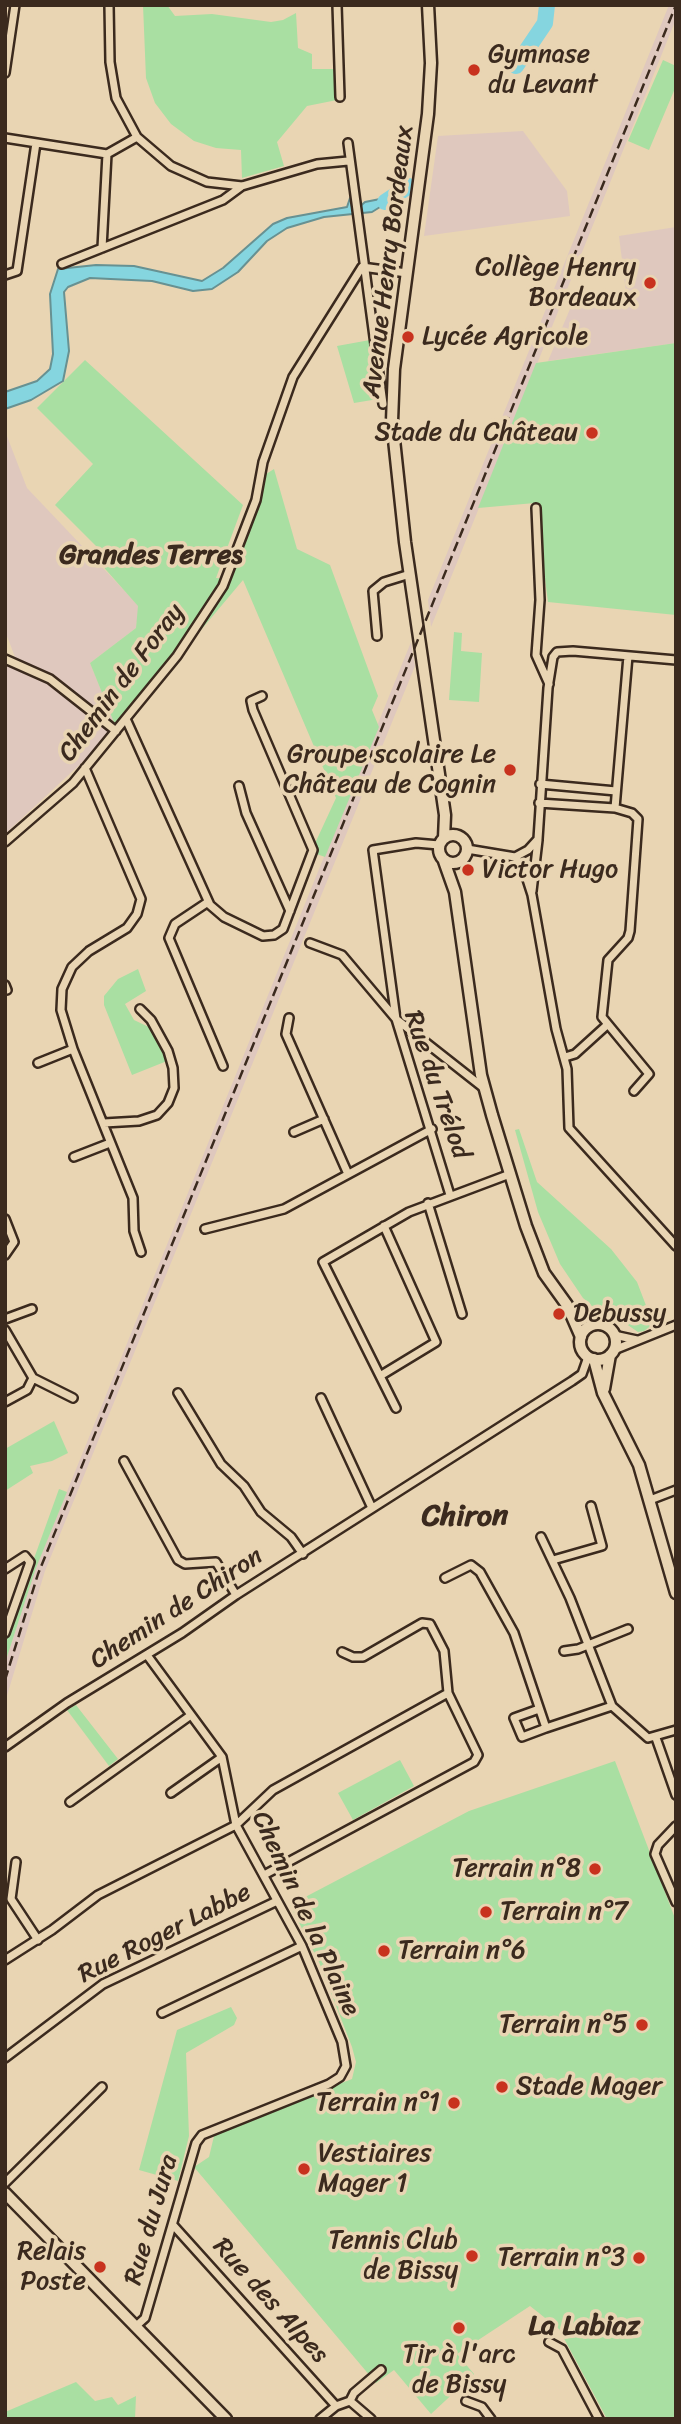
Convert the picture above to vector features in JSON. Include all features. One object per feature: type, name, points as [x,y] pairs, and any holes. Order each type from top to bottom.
[{"type":"main road","name":"Avenue Henry Bordeaux","points":[[428,5],[431,63],[428,114],[394,369],[392,421],[410,574],[445,815],[445,839]]},
{"type":"main road","points":[[455,892],[459,862],[467,849],[463,839],[445,839],[439,853],[455,892],[485,1089],[510,1174],[544,1273],[567,1306],[580,1337],[581,1348],[591,1358],[603,1393],[639,1465],[676,1593]]},
{"type":"main road","points":[[444,861],[459,862]]},
{"type":"main road","points":[[567,1306],[592,1325],[604,1325],[614,1335],[603,1393]]},
{"type":"main road","points":[[580,1337],[592,1325]]},
{"type":"main road","points":[[591,1358],[612,1352]]},
{"type":"main road","points":[[5,2193],[226,2419]]},
{"type":"street","points":[[5,73],[15,5]]},
{"type":"street","points":[[109,5],[111,78],[116,98],[136,137],[158,158],[186,174],[207,183],[242,186]]},
{"type":"street","points":[[337,5],[340,97]]},
{"type":"street","points":[[5,138],[107,155],[136,137]]},
{"type":"street","name":"Avenue Henry Bordeaux","points":[[348,143],[362,267],[383,404]]},
{"type":"street","points":[[5,275],[17,271],[36,144]]},
{"type":"street","points":[[102,248],[107,155]]},
{"type":"street","points":[[62,264],[223,200],[242,186],[317,164],[348,161]]},
{"type":"street","points":[[362,267],[407,273]]},
{"type":"street","name":"Chemin de Foray","points":[[5,842],[50,800],[66,791],[177,656],[223,586],[256,500],[263,462],[293,377],[362,267]]},
{"type":"street","points":[[536,508],[540,600],[536,655],[549,685]]},
{"type":"street","points":[[377,636],[373,591],[384,582],[410,574]]},
{"type":"street","points":[[532,895],[553,657],[561,650],[676,660]]},
{"type":"street","points":[[615,808],[628,656]]},
{"type":"street","points":[[5,659],[50,679],[116,731]]},
{"type":"street","points":[[126,719],[208,902],[214,911],[263,936],[283,929],[313,850],[253,710],[251,701],[262,696]]},
{"type":"street","points":[[85,768],[141,899],[137,914],[127,928],[79,959],[66,976],[61,1010],[73,1049],[133,1198],[134,1231],[141,1252]]},
{"type":"street","points":[[540,785],[616,791]]},
{"type":"street","points":[[239,786],[246,813],[290,911]]},
{"type":"street","points":[[539,803],[615,808],[636,816],[639,826],[630,931],[628,939],[608,960],[602,1017],[649,1074],[634,1091]]},
{"type":"street","points":[[445,839],[373,850],[396,1019],[485,1089]]},
{"type":"street","points":[[467,849],[515,856],[528,850],[538,839]]},
{"type":"street","points":[[515,856],[523,867],[532,895],[556,1029],[565,1057],[569,1128],[676,1245]]},
{"type":"street","points":[[208,902],[175,923],[169,938],[223,1066]]},
{"type":"street","name":"Rue du Trélod","points":[[310,943],[342,955],[396,1019],[432,1129],[450,1195]]},
{"type":"street","points":[[104,1123],[139,1121],[157,1115],[168,1103],[174,1088],[173,1068],[168,1051],[151,1020],[140,1009]]},
{"type":"street","points":[[289,1018],[286,1034],[348,1174]]},
{"type":"street","points":[[565,1057],[575,1054],[607,1025]]},
{"type":"street","points":[[38,1063],[73,1049]]},
{"type":"street","points":[[294,1132],[324,1119]]},
{"type":"street","points":[[205,1230],[284,1209],[432,1129]]},
{"type":"street","points":[[74,1157],[110,1143]]},
{"type":"street","points":[[396,1408],[323,1262],[428,1203],[510,1174]]},
{"type":"street","points":[[428,1203],[462,1314]]},
{"type":"street","points":[[5,1219],[14,1242],[5,1255]]},
{"type":"street","points":[[380,1376],[436,1342],[384,1226]]},
{"type":"street","points":[[5,1320],[32,1309]]},
{"type":"street","points":[[612,1352],[676,1325]]},
{"type":"street","points":[[5,1330],[33,1378],[74,1398]]},
{"type":"street","points":[[614,1335],[637,1340]]},
{"type":"street","points":[[591,1358],[582,1374],[599,1378]]},
{"type":"street","name":"Chemin de Chiron","points":[[5,1747],[67,1703],[147,1656],[236,1595],[582,1374]]},
{"type":"street","points":[[5,1402],[27,1390],[33,1378]]},
{"type":"street","points":[[178,1393],[221,1464],[244,1486],[261,1512],[290,1537],[303,1554]]},
{"type":"street","points":[[321,1398],[372,1508]]},
{"type":"street","points":[[124,1461],[178,1560],[185,1564],[216,1562],[236,1595]]},
{"type":"street","points":[[650,1500],[676,1490]]},
{"type":"street","points":[[552,1560],[603,1546],[591,1506]]},
{"type":"street","points":[[541,1537],[589,1644],[612,1706],[643,1735],[656,1738],[676,1730]]},
{"type":"street","points":[[5,1569],[25,1556],[30,1562],[5,1633]]},
{"type":"street","points":[[445,1578],[471,1565],[480,1572],[514,1633],[546,1728]]},
{"type":"street","points":[[264,1875],[474,1762],[478,1749],[447,1693],[444,1651],[430,1624],[422,1623],[363,1657],[353,1657],[342,1652]]},
{"type":"street","points":[[436,1634],[445,1628]]},
{"type":"street","points":[[564,1651],[628,1629]]},
{"type":"street","name":"Chemin de la Plaine","points":[[147,1656],[222,1757],[236,1825],[302,1946],[345,2051],[346,2066],[340,2077],[329,2084],[213,2128]]},
{"type":"street","points":[[5,1960],[38,1940],[98,1895],[236,1825],[273,1790],[447,1693]]},
{"type":"street","points":[[539,1709],[514,1718],[522,1737],[612,1706]]},
{"type":"street","points":[[70,1802],[191,1715]]},
{"type":"street","points":[[656,1738],[676,1795]]},
{"type":"street","points":[[170,1793],[222,1757]]},
{"type":"street","points":[[676,1826],[658,1845],[655,1854],[676,1902]]},
{"type":"street","points":[[16,1862],[11,1899],[38,1940]]},
{"type":"street","name":"Rue Roger Labbe","points":[[5,2057],[103,1984],[278,1901]]},
{"type":"street","points":[[162,2013],[302,1946]]},
{"type":"street","points":[[5,2183],[102,2087]]},
{"type":"street","name":"Rue du Jura","points":[[135,2327],[145,2318],[196,2143],[213,2128]]},
{"type":"street","name":"Rue des Alpes","points":[[173,2225],[336,2406]]},
{"type":"street","points":[[549,2342],[562,2349],[599,2419]]},
{"type":"street","points":[[320,2419],[336,2406],[350,2401],[354,2393],[381,2370]]},
{"type":"street","points":[[350,2401],[371,2419]]},
{"type":"street","points":[[466,2401],[482,2407],[491,2419]]},
{"type":"shaded area","points":[[669,5],[676,5],[676,19],[431,627],[428,600]]},
{"type":"shaded area","points":[[523,131],[567,191],[570,216],[424,236],[438,136]]},
{"type":"shaded area","name":"Collège Henry Bordeaux","points":[[676,227],[676,343],[548,361],[570,309],[627,301],[619,236]]},
{"type":"shaded area","points":[[5,431],[27,488],[139,606],[136,628],[90,663],[117,730],[5,834],[5,654],[15,657],[5,631]]},
{"type":"shaded area","points":[[411,642],[415,666],[45,1571],[5,1702],[5,1663],[36,1568]]},
{"type":"green space","points":[[143,5],[167,5],[175,16],[212,14],[271,22],[283,20],[296,13],[298,48],[312,54],[312,69],[336,69],[337,100],[307,106],[277,142],[284,166],[242,178],[241,150],[216,148],[194,141],[171,124],[155,103],[146,78]]},
{"type":"green space","points":[[663,60],[676,66],[676,86],[649,150],[628,141]]},
{"type":"green space","points":[[370,340],[378,399],[354,403],[337,346]]},
{"type":"green space","name":"Stade du Château","points":[[676,343],[676,615],[548,602],[535,503],[478,508],[536,363]]},
{"type":"green space","points":[[85,360],[243,505],[216,578],[231,579],[260,499],[263,476],[274,469],[297,549],[330,565],[378,696],[372,710],[379,727],[325,857],[311,852],[336,798],[243,580],[117,730],[90,663],[136,628],[138,606],[99,562],[105,555],[55,505],[93,464],[37,408]]},
{"type":"green space","points":[[454,632],[462,633],[461,651],[482,653],[479,702],[449,700]]},
{"type":"green space","points":[[138,969],[146,991],[125,1004],[134,1020],[153,1029],[167,1061],[132,1075],[104,1005],[104,996],[118,979]]},
{"type":"green space","points":[[519,1129],[537,1182],[611,1249],[637,1282],[647,1308],[661,1318],[644,1331],[638,1332],[616,1317],[594,1308],[583,1298],[560,1264],[538,1212],[515,1130]]},
{"type":"green space","points":[[54,1421],[68,1453],[52,1461],[30,1466],[33,1473],[5,1491],[5,1449]]},
{"type":"green space","points":[[59,1489],[67,1492],[36,1568],[5,1663],[5,1639]]},
{"type":"green space","points":[[76,1705],[118,1759],[109,1766],[67,1710]]},
{"type":"green space","points":[[400,1760],[414,1786],[353,1820],[338,1793]]},
{"type":"green space","name":"Stade Mager","points":[[615,1761],[676,1921],[676,2419],[607,2419],[559,2329],[530,2306],[457,2354],[474,2374],[431,2414],[394,2370],[376,2383],[194,2167],[209,2157],[215,2132],[352,2079],[356,2062],[352,2047],[319,1962],[290,1905],[469,1811]]},
{"type":"green space","points":[[231,2007],[237,2018],[234,2025],[186,2053],[189,2136],[178,2181],[139,2170],[177,2030]]},
{"type":"green space","points":[[76,2382],[95,2401],[112,2397],[118,2405],[136,2396],[135,2419],[5,2419],[5,2412]]},
{"type":"water","points":[[396,189],[401,194],[372,212],[324,217],[287,228],[267,241],[238,272],[212,289],[193,291],[152,281],[90,278],[68,287],[64,292],[69,351],[63,381],[31,400],[5,409],[5,392],[37,381],[50,369],[53,354],[50,294],[58,269],[96,265],[134,266],[202,281],[223,268],[273,224],[287,218],[347,207],[350,198],[352,207],[358,208],[365,202],[385,198]]},
{"type":"waterway","points":[[516,66],[545,23],[547,5]]},
{"type":"waterway","points":[[385,202],[409,186]]},
{"type":"railway","points":[[5,1680],[38,1574],[676,5]]},
{"type":"place","name":"Gymnase du Levant","points":[[474,70]]},
{"type":"place","name":"Collège Henry Bordeaux","points":[[650,283]]},
{"type":"place","name":"Lycée Agricole","points":[[408,337]]},
{"type":"place","name":"Stade du Château","points":[[592,433]]},
{"type":"place","name":"Groupe scolaire Le Château de Cognin","points":[[510,770]]},
{"type":"place","name":"Victor Hugo","points":[[468,870]]},
{"type":"place","name":"Debussy","points":[[559,1314]]},
{"type":"place","name":"Terrain n°8","points":[[595,1869]]},
{"type":"place","name":"Terrain n°7","points":[[486,1912]]},
{"type":"place","name":"Terrain n°6","points":[[384,1951]]},
{"type":"place","name":"Terrain n°5","points":[[642,2025]]},
{"type":"place","name":"Stade Mager","points":[[502,2087]]},
{"type":"place","name":"Terrain n°1","points":[[454,2103]]},
{"type":"place","name":"Vestiaires Mager 1","points":[[304,2169]]},
{"type":"place","name":"Tennis Club de Bissy","points":[[472,2256]]},
{"type":"place","name":"Terrain n°3","points":[[639,2258]]},
{"type":"place","name":"Relais Poste","points":[[100,2267]]},
{"type":"place","name":"Tir à l'arc de Bissy","points":[[459,2328]]},
{"type":"district","name":"Grandes Terres","points":[[151,556]]},
{"type":"district","name":"Chiron","points":[[465,1517]]},
{"type":"district","name":"La Labiaz","points":[[584,2327]]}]
